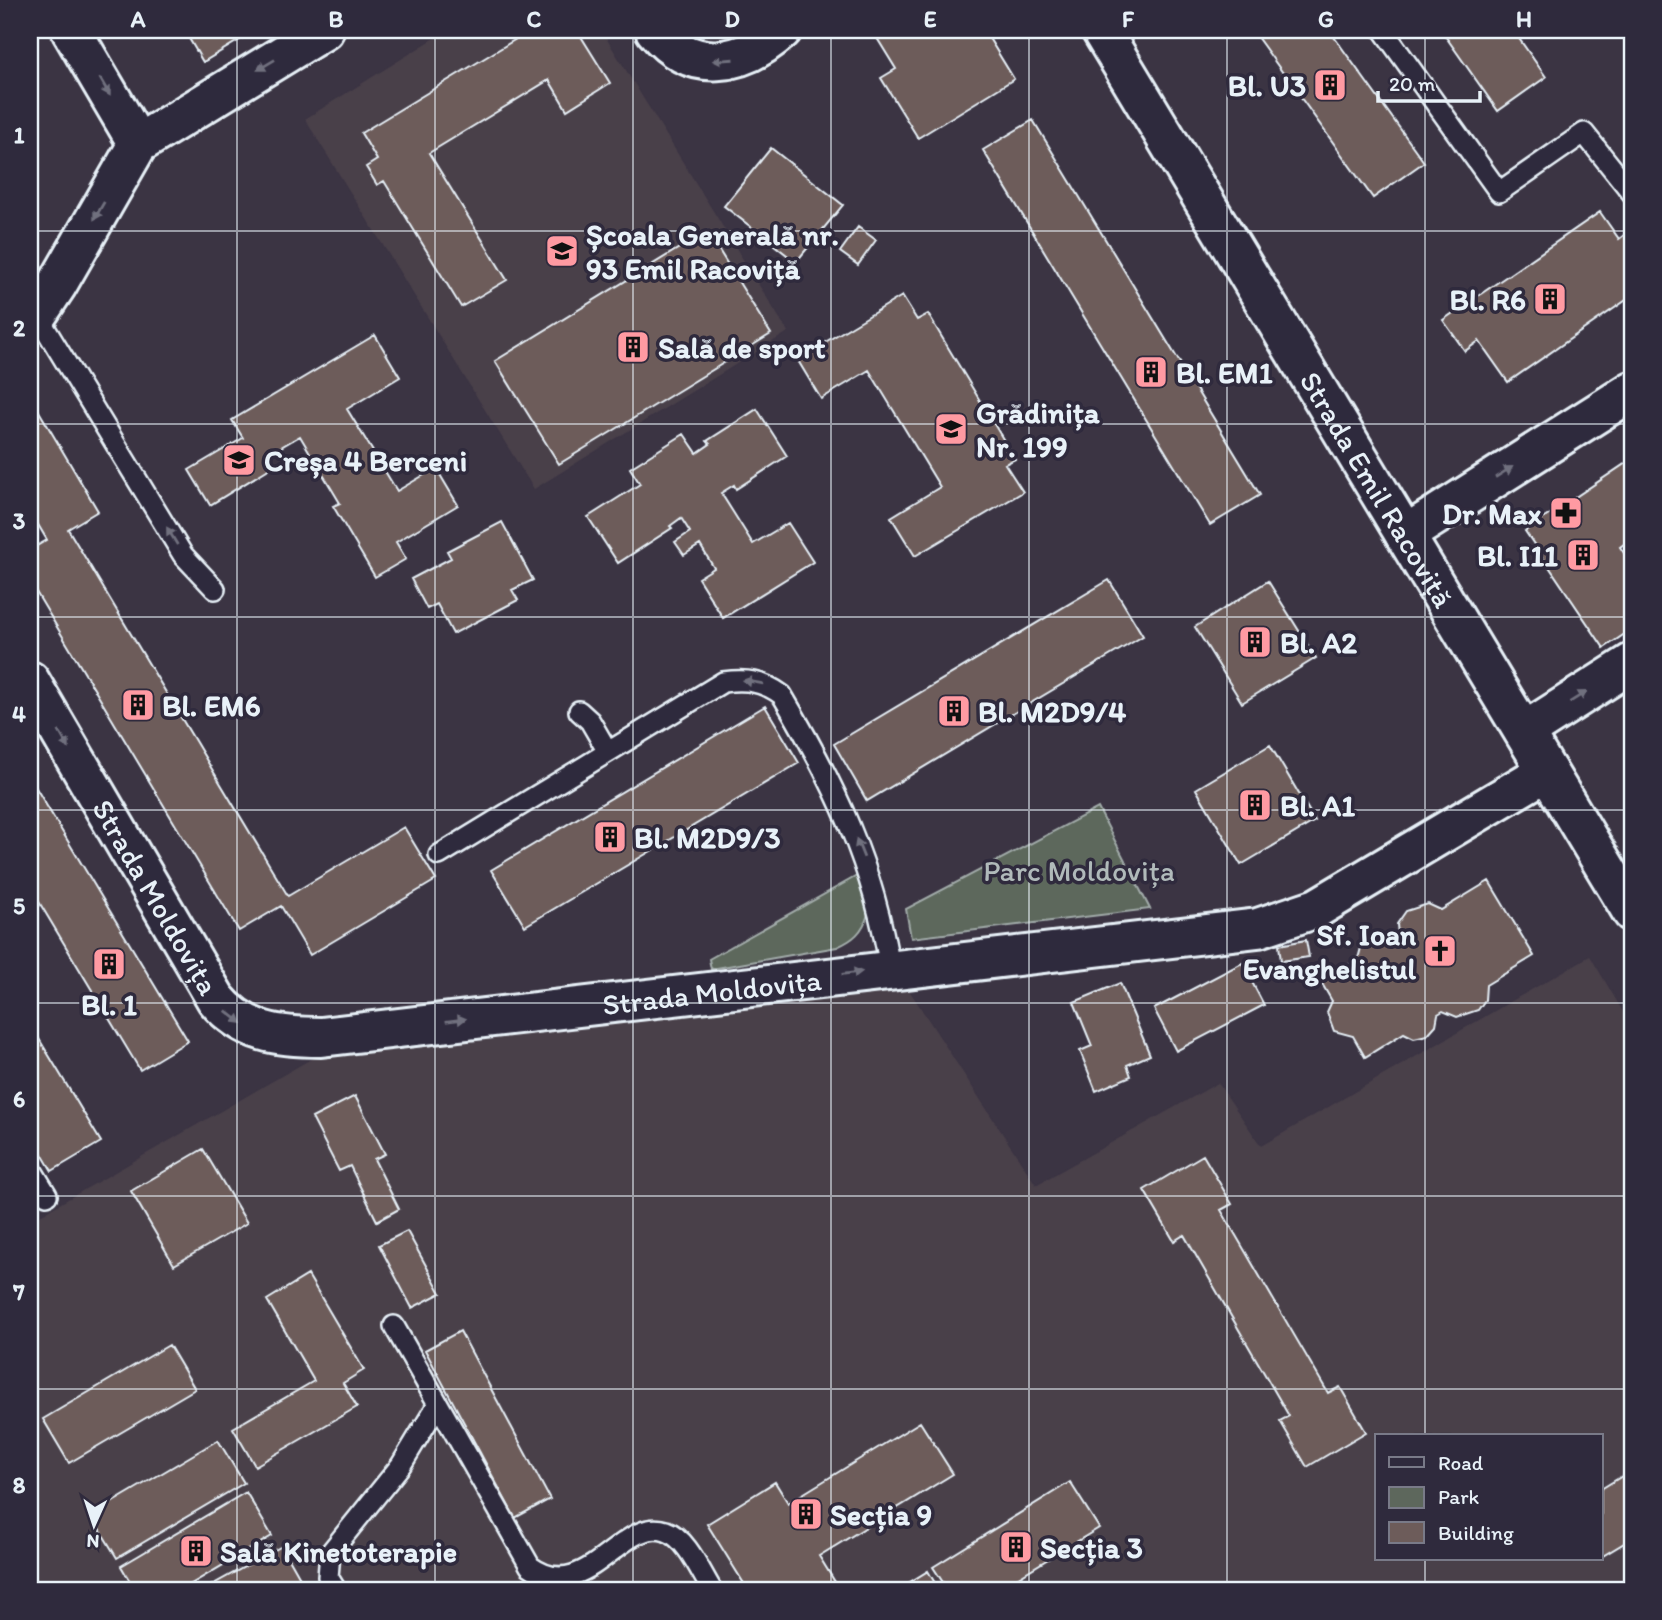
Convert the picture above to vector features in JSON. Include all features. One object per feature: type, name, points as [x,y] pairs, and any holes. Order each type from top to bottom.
[{"type":"street","points":[[71,30],[138,144]]},
{"type":"street","points":[[33,318],[138,144],[324,30]]},
{"type":"street","points":[[655,30],[681,53],[721,61],[749,54],[782,30]]},
{"type":"street","name":"Strada Emil Racoviță","points":[[1101,30],[1632,912]]},
{"type":"street","points":[[1405,535],[1632,391]]},
{"type":"street","points":[[1524,732],[1632,663]]},
{"type":"street","name":"Strada Moldovița","points":[[30,681],[216,999],[228,1013],[261,1032],[321,1037],[1278,924],[1317,908],[1547,771]]},
{"type":"lane","points":[[1383,30],[1499,192],[1584,133],[1632,193]]},
{"type":"lane","points":[[33,318],[183,555],[215,589]]},
{"type":"lane","points":[[439,855],[723,682],[745,680],[768,685],[782,695],[845,811],[881,913],[890,969]]},
{"type":"lane","points":[[579,711],[590,721],[608,752]]},
{"type":"lane","points":[[30,1167],[47,1195]]},
{"type":"lane","points":[[394,1326],[525,1558],[541,1574],[559,1578],[577,1574],[645,1531],[666,1531],[682,1543],[712,1590]]},
{"type":"lane","points":[[336,1590],[328,1577],[330,1553],[401,1465],[438,1404]]},
{"type":"shaded area","name":"Școala Generală nr. 93 Emil Racoviță","points":[[448,30],[601,30],[788,332],[534,489],[305,119]]},
{"type":"shaded area","points":[[1590,956],[1632,1027],[1632,1590],[30,1590],[30,1221],[325,1051],[905,984],[1036,1185],[1218,1083],[1261,1146]]},
{"type":"green space","name":"Parc Moldovița","points":[[1098,808],[1150,909],[911,938],[906,909]]},
{"type":"green space","points":[[857,876],[868,914],[860,931],[848,941],[837,947],[711,969],[709,959]]},
{"type":"building","points":[[184,30],[256,30],[203,62]]},
{"type":"building","points":[[510,30],[577,30],[610,83],[567,110],[549,80],[429,153],[507,280],[461,307],[384,181],[377,185],[366,167],[377,160],[361,133],[516,39]]},
{"type":"building","points":[[872,30],[984,30],[1014,79],[918,138],[881,78],[896,69]]},
{"type":"building","name":"Bl. U3","points":[[1252,30],[1329,30],[1424,162],[1373,198]]},
{"type":"building","points":[[1441,30],[1513,30],[1546,77],[1498,111]]},
{"type":"building","name":"Bl. EM1","points":[[1033,120],[1260,495],[1210,525],[983,150]]},
{"type":"building","points":[[771,148],[843,205],[796,262],[724,206]]},
{"type":"building","name":"Bl. R6","points":[[1600,212],[1619,239],[1632,229],[1632,296],[1508,382],[1479,341],[1465,351],[1443,320]]},
{"type":"building","points":[[858,227],[876,240],[858,265],[840,252]]},
{"type":"building","name":"Sală de sport","points":[[707,231],[771,334],[559,464],[495,361]]},
{"type":"building","name":"Grădinița Nr. 199","points":[[902,296],[917,320],[928,314],[1015,459],[1005,464],[1023,492],[915,556],[891,517],[940,487],[869,370],[821,399],[797,359]]},
{"type":"building","name":"Creșa 4 Berceni","points":[[375,335],[400,377],[347,409],[397,491],[436,468],[458,505],[396,542],[406,559],[375,577],[333,506],[340,503],[300,436],[269,454],[275,465],[210,505],[189,470],[243,438],[232,420]]},
{"type":"building","name":"Bl. EM6","points":[[30,396],[98,511],[68,529],[288,896],[404,827],[436,880],[310,955],[281,906],[239,931],[30,582],[30,550],[47,540],[30,511]]},
{"type":"building","points":[[757,409],[787,456],[736,489],[734,485],[721,493],[753,544],[788,523],[813,562],[723,618],[698,578],[714,568],[700,545],[684,555],[675,542],[690,532],[681,518],[670,526],[672,528],[618,563],[588,517],[640,484],[630,468],[684,434],[697,453],[710,444],[707,441]]},
{"type":"building","name":"Bl. I11","points":[[1632,459],[1632,538],[1620,547],[1632,565],[1632,629],[1604,648],[1525,531]]},
{"type":"building","points":[[502,522],[533,580],[512,590],[518,600],[453,634],[437,604],[427,609],[411,579],[451,558],[447,551]]},
{"type":"building","name":"Bl. M2D9/4","points":[[1109,580],[1143,636],[867,801],[834,744]]},
{"type":"building","name":"Bl. A2","points":[[1268,581],[1316,658],[1242,703],[1195,627]]},
{"type":"building","name":"Bl. M2D9/3","points":[[765,706],[799,763],[525,926],[491,870]]},
{"type":"building","name":"Bl. A1","points":[[1270,745],[1315,821],[1241,865],[1196,789]]},
{"type":"building","name":"Bl. 1","points":[[30,778],[188,1041],[140,1070],[30,887]]},
{"type":"building","points":[[1489,881],[1534,956],[1486,985],[1485,1000],[1478,1010],[1457,1017],[1443,1011],[1438,1014],[1436,1025],[1427,1035],[1414,1038],[1404,1033],[1365,1057],[1353,1036],[1334,1031],[1327,1012],[1332,1001],[1321,982],[1358,959],[1363,940],[1377,934],[1393,939],[1398,935],[1397,924],[1406,911],[1428,904],[1441,910]]},
{"type":"building","points":[[1306,940],[1309,957],[1281,961],[1279,945]]},
{"type":"building","points":[[1242,963],[1264,1005],[1176,1051],[1154,1009]]},
{"type":"building","points":[[1120,983],[1150,1055],[1127,1065],[1131,1076],[1096,1091],[1080,1051],[1092,1046],[1074,1002]]},
{"type":"building","points":[[30,1024],[101,1142],[52,1171],[30,1134]]},
{"type":"building","points":[[355,1096],[385,1154],[374,1159],[399,1209],[377,1221],[350,1166],[339,1171],[312,1118]]},
{"type":"building","points":[[203,1149],[247,1223],[174,1265],[131,1191]]},
{"type":"building","points":[[1203,1155],[1232,1204],[1221,1210],[1328,1393],[1340,1387],[1366,1432],[1307,1467],[1280,1421],[1289,1416],[1184,1235],[1174,1241],[1144,1190]]},
{"type":"building","points":[[407,1231],[441,1293],[412,1308],[379,1245]]},
{"type":"building","points":[[308,1275],[364,1370],[343,1383],[357,1407],[255,1466],[233,1428],[314,1381],[267,1300]]},
{"type":"building","points":[[460,1331],[550,1499],[515,1518],[425,1350]]},
{"type":"building","points":[[169,1345],[195,1389],[69,1463],[43,1419]]},
{"type":"building","name":"Secția 9","points":[[920,1422],[953,1474],[819,1556],[840,1590],[748,1590],[707,1524],[775,1482],[788,1503]]},
{"type":"building","points":[[218,1440],[244,1483],[117,1558],[91,1515]]},
{"type":"building","points":[[1632,1470],[1632,1541],[1631,1539],[1602,1556],[1602,1488]]},
{"type":"building","name":"Secția 3","points":[[1070,1482],[1099,1528],[997,1590],[948,1590],[933,1567]]},
{"type":"building","name":"Sală Kinetoterapie","points":[[246,1492],[272,1536],[181,1590],[135,1590],[121,1566]]},
{"type":"building","points":[[282,1546],[307,1590],[203,1590]]},
{"type":"building","name":"Secția 9","points":[[928,1571],[939,1590],[897,1590]]},
{"type":"place","name":"Bl. U3","points":[[1330,85]]},
{"type":"place","name":"Școala Generală nr. 93 Emil Racoviță","points":[[562,251]]},
{"type":"place","name":"Bl. R6","points":[[1550,299]]},
{"type":"place","name":"Sală de sport","points":[[633,347]]},
{"type":"place","name":"Bl. EM1","points":[[1151,372]]},
{"type":"place","name":"Grădinița Nr. 199","points":[[951,429]]},
{"type":"place","name":"Creșa 4 Berceni","points":[[239,460]]},
{"type":"place","name":"Dr. Max","points":[[1566,513]]},
{"type":"place","name":"Bl. I11","points":[[1583,555]]},
{"type":"place","name":"Bl. A2","points":[[1255,642]]},
{"type":"place","name":"Bl. EM6","points":[[138,705]]},
{"type":"place","name":"Bl. M2D9/4","points":[[954,711]]},
{"type":"place","name":"Bl. A1","points":[[1255,805]]},
{"type":"place","name":"Bl. M2D9/3","points":[[610,837]]},
{"type":"place","name":"Sf. Ioan Evanghelistul","points":[[1440,951]]},
{"type":"place","name":"Bl. 1","points":[[109,964]]},
{"type":"place","name":"Secția 9","points":[[806,1514]]},
{"type":"place","name":"Secția 3","points":[[1016,1547]]},
{"type":"place","name":"Sală Kinetoterapie","points":[[196,1551]]}]
